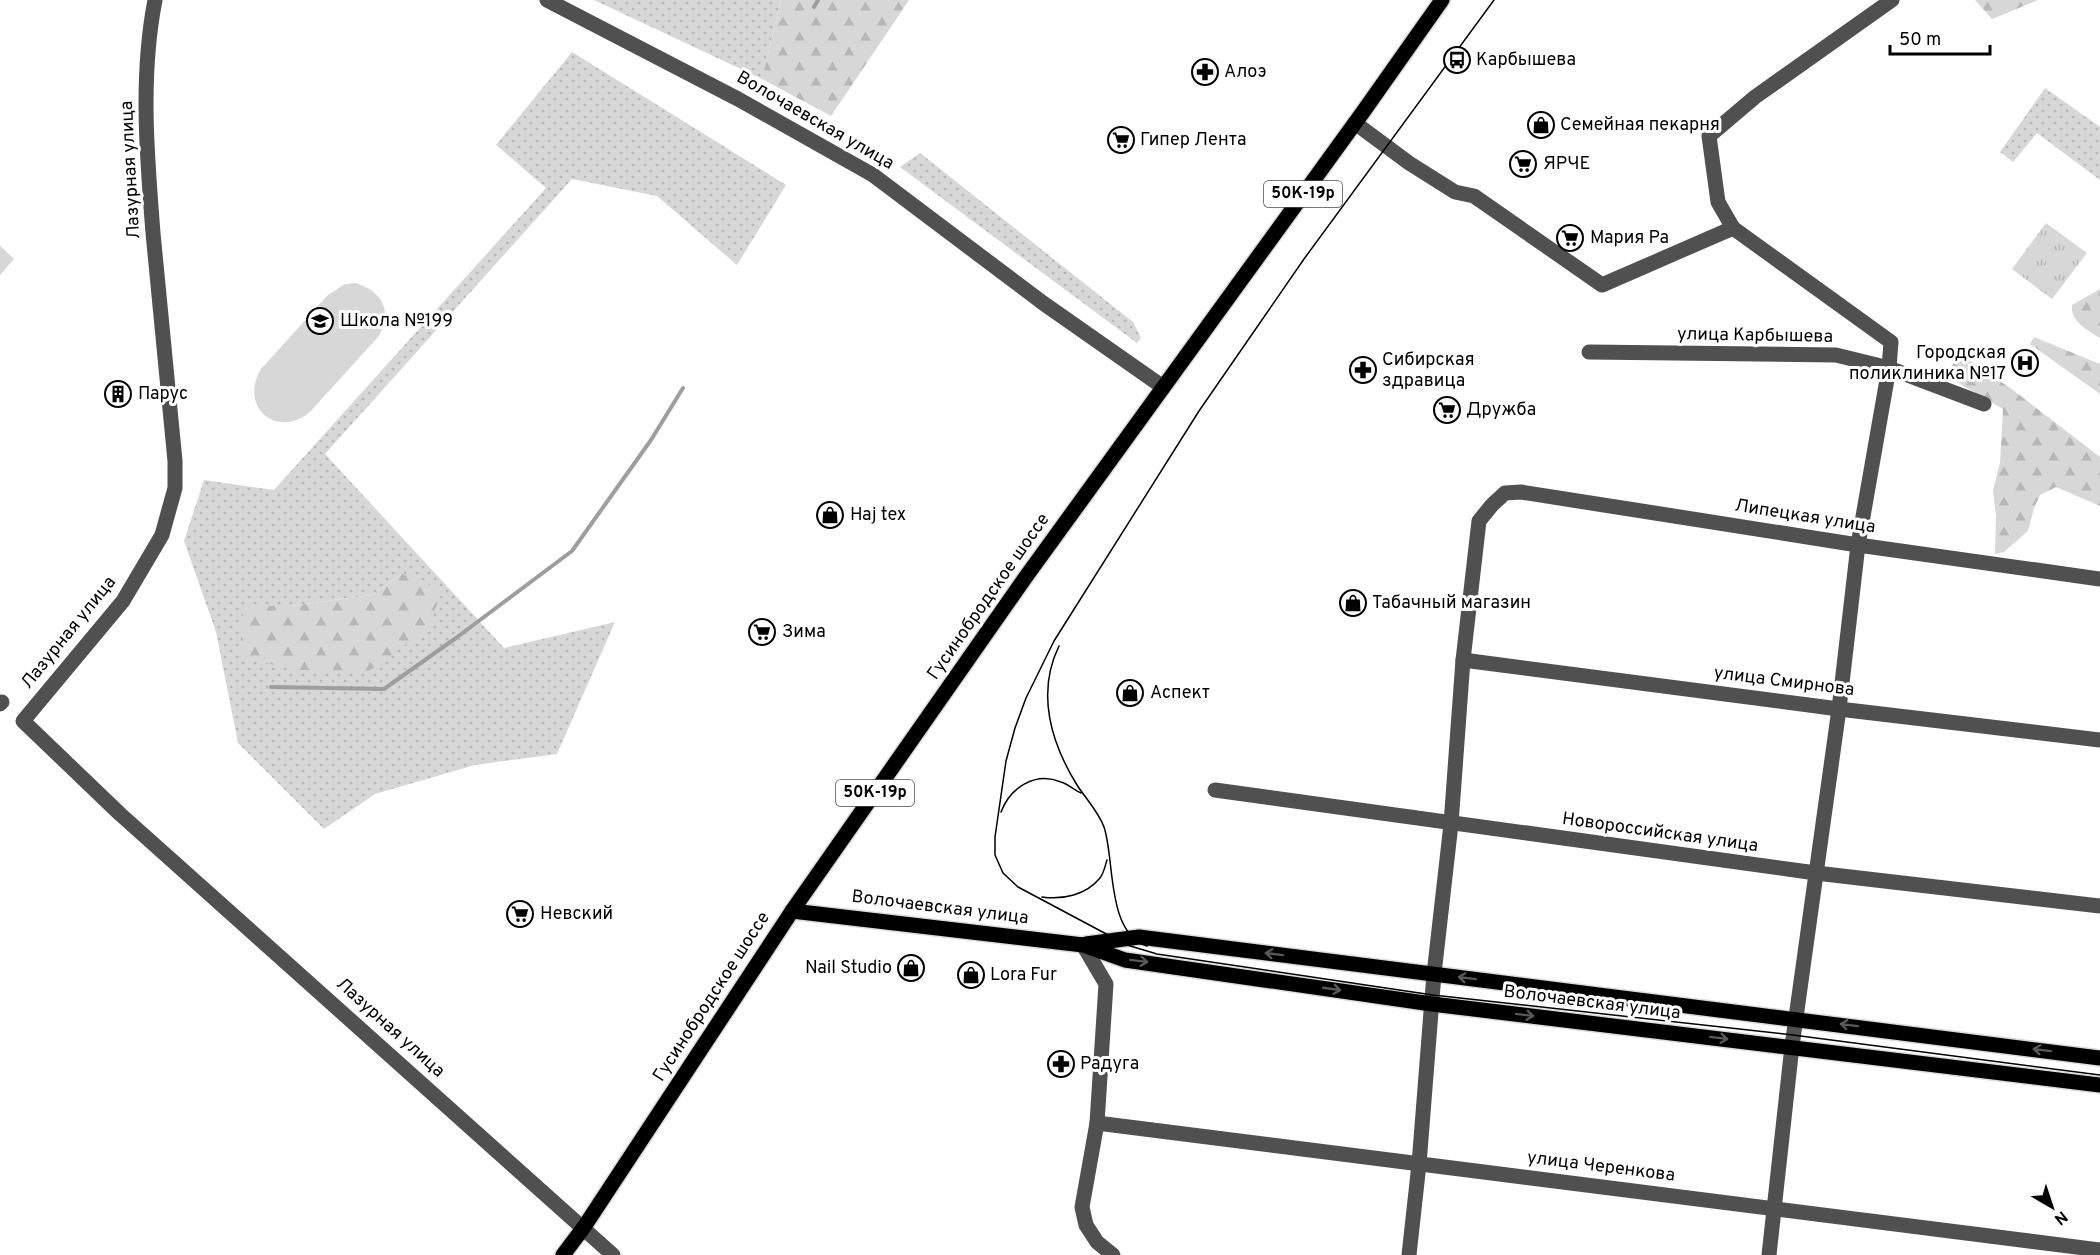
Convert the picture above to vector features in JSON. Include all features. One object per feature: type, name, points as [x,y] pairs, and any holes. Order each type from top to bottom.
[{"type":"main road","name":"Гусинобродское шоссе","points":[[562,1255],[584,1227],[792,911],[1025,578],[1442,0]]},
{"type":"main road","name":"Волочаевская улица","points":[[792,911],[1083,945],[1125,960],[1432,1004],[2100,1085]]},
{"type":"main road","name":"Волочаевская улица","points":[[1083,945],[1139,937],[2100,1058]]},
{"type":"main road","name":"Гусинобродское шоссе","points":[[576,1255],[584,1227]]},
{"type":"street","name":"Лазурная улица","points":[[155,0],[149,32],[145,96],[148,172],[175,461],[175,488],[162,535],[123,601],[23,721],[120,814],[584,1227]]},
{"type":"street","name":"Волочаевская улица","points":[[547,0],[738,99],[873,175],[1043,303],[1163,387]]},
{"type":"street","points":[[1769,1255],[1795,1018],[1839,709],[1858,545],[1889,368],[1891,342],[1733,228],[1718,202],[1709,136],[1755,97],[1892,0]]},
{"type":"street","points":[[1355,123],[1409,163],[1455,192],[1474,196],[1602,285],[1733,228]]},
{"type":"street","name":"улица Карбышева","points":[[1589,352],[1836,355],[1889,368],[1984,404]]},
{"type":"street","name":"Липецкая улица","points":[[1463,660],[1479,521],[1505,493],[1521,492],[1858,545],[2100,579]]},
{"type":"street","points":[[1409,1255],[1419,1164],[1434,974],[1451,824],[1463,660]]},
{"type":"street","name":"улица Смирнова","points":[[1463,660],[2100,740]]},
{"type":"street","name":"Новороссийская улица","points":[[1215,790],[1816,873],[2100,906]]},
{"type":"street","points":[[1083,945],[1106,984],[1097,1123],[1082,1207],[1086,1225],[1097,1242],[1113,1255]]},
{"type":"street","name":"улица Черенкова","points":[[1097,1123],[2100,1250]]},
{"type":"street","points":[[584,1227],[613,1255]]},
{"type":"green space","points":[[594,0],[781,0],[762,79]]},
{"type":"green space","points":[[781,0],[909,0],[831,116],[762,79]]},
{"type":"green space","points":[[1975,0],[2038,0],[1992,19]]},
{"type":"green space","points":[[572,52],[786,185],[737,265],[657,196],[572,179],[325,454],[504,648],[615,622],[557,754],[475,765],[375,794],[324,829],[238,743],[216,632],[184,541],[204,480],[274,490],[546,188],[496,145]],"holes":[[[402,574],[298,670],[245,606],[289,606],[372,595]]]},
{"type":"green space","points":[[2045,88],[2100,127],[2100,180],[2037,133],[2013,162],[2000,152]]},
{"type":"green space","points":[[920,153],[1133,322],[1141,338],[1137,343],[900,167]]},
{"type":"green space","points":[[2046,223],[2087,253],[2052,299],[2012,269]]},
{"type":"green space","points":[[0,246],[14,259],[0,275]]},
{"type":"green space","points":[[355,283],[373,291],[383,304],[385,319],[378,337],[309,413],[296,420],[284,422],[264,415],[254,395],[255,383],[261,369],[328,295],[345,284]]},
{"type":"green space","points":[[2100,289],[2100,338],[2077,320],[2072,311],[2072,305]]},
{"type":"green space","points":[[2034,337],[2100,364],[2100,394],[2030,344]]},
{"type":"green space","points":[[1960,354],[2013,390],[2100,457],[2100,506],[2056,487],[2040,495],[2028,531],[2004,552],[1995,554],[1996,515],[1993,490],[2000,463],[2003,409],[1945,375]]},
{"type":"green space","points":[[402,574],[443,590],[427,629],[369,671],[298,670],[239,657],[244,606],[289,606],[372,595]]},
{"type":"waterway","points":[[814,7],[818,0]]},
{"type":"waterway","points":[[271,687],[384,689],[456,638],[572,551],[651,440],[683,388]]},
{"type":"tram line","points":[[1494,0],[1304,259],[1199,411],[1054,641],[1026,698],[1006,761],[995,837],[995,855],[1003,873],[1018,887],[1127,945],[1157,954],[1433,995],[1793,1035],[2100,1075]]},
{"type":"tram line","points":[[1059,646],[1048,682],[1048,700],[1054,735],[1068,769],[1104,827],[1118,911],[1134,938],[1147,946]]},
{"type":"tram line","points":[[1001,812],[1005,803],[1017,789],[1033,780],[1051,779],[1064,783],[1081,793]]},
{"type":"tram line","points":[[1042,897],[1066,897],[1088,889],[1101,876],[1107,860]]},
{"type":"place","name":"Карбышева","points":[[1457,60]]},
{"type":"place","name":"Алоэ","points":[[1205,72]]},
{"type":"place","name":"Семейная пекарня","points":[[1541,125]]},
{"type":"place","name":"Гипер Лента","points":[[1121,140]]},
{"type":"place","name":"ЯРЧЕ","points":[[1523,164]]},
{"type":"place","name":"Мария Ра","points":[[1570,238]]},
{"type":"place","name":"Школа №199","points":[[320,321]]},
{"type":"place","name":"Городская поликлиника №17","points":[[2025,363]]},
{"type":"place","name":"Сибирская здравица","points":[[1363,370]]},
{"type":"place","name":"Парус","points":[[118,394]]},
{"type":"place","name":"Дружба","points":[[1447,410]]},
{"type":"place","name":"Haj tex","points":[[830,515]]},
{"type":"place","name":"Табачный магазин","points":[[1353,603]]},
{"type":"place","name":"Зима","points":[[762,632]]},
{"type":"place","name":"Аспект","points":[[1130,693]]},
{"type":"place","name":"Невский","points":[[520,914]]},
{"type":"place","name":"Nail Studio","points":[[911,968]]},
{"type":"place","name":"Lora Fur","points":[[971,975]]},
{"type":"place","name":"Радуга","points":[[1061,1064]]}]
